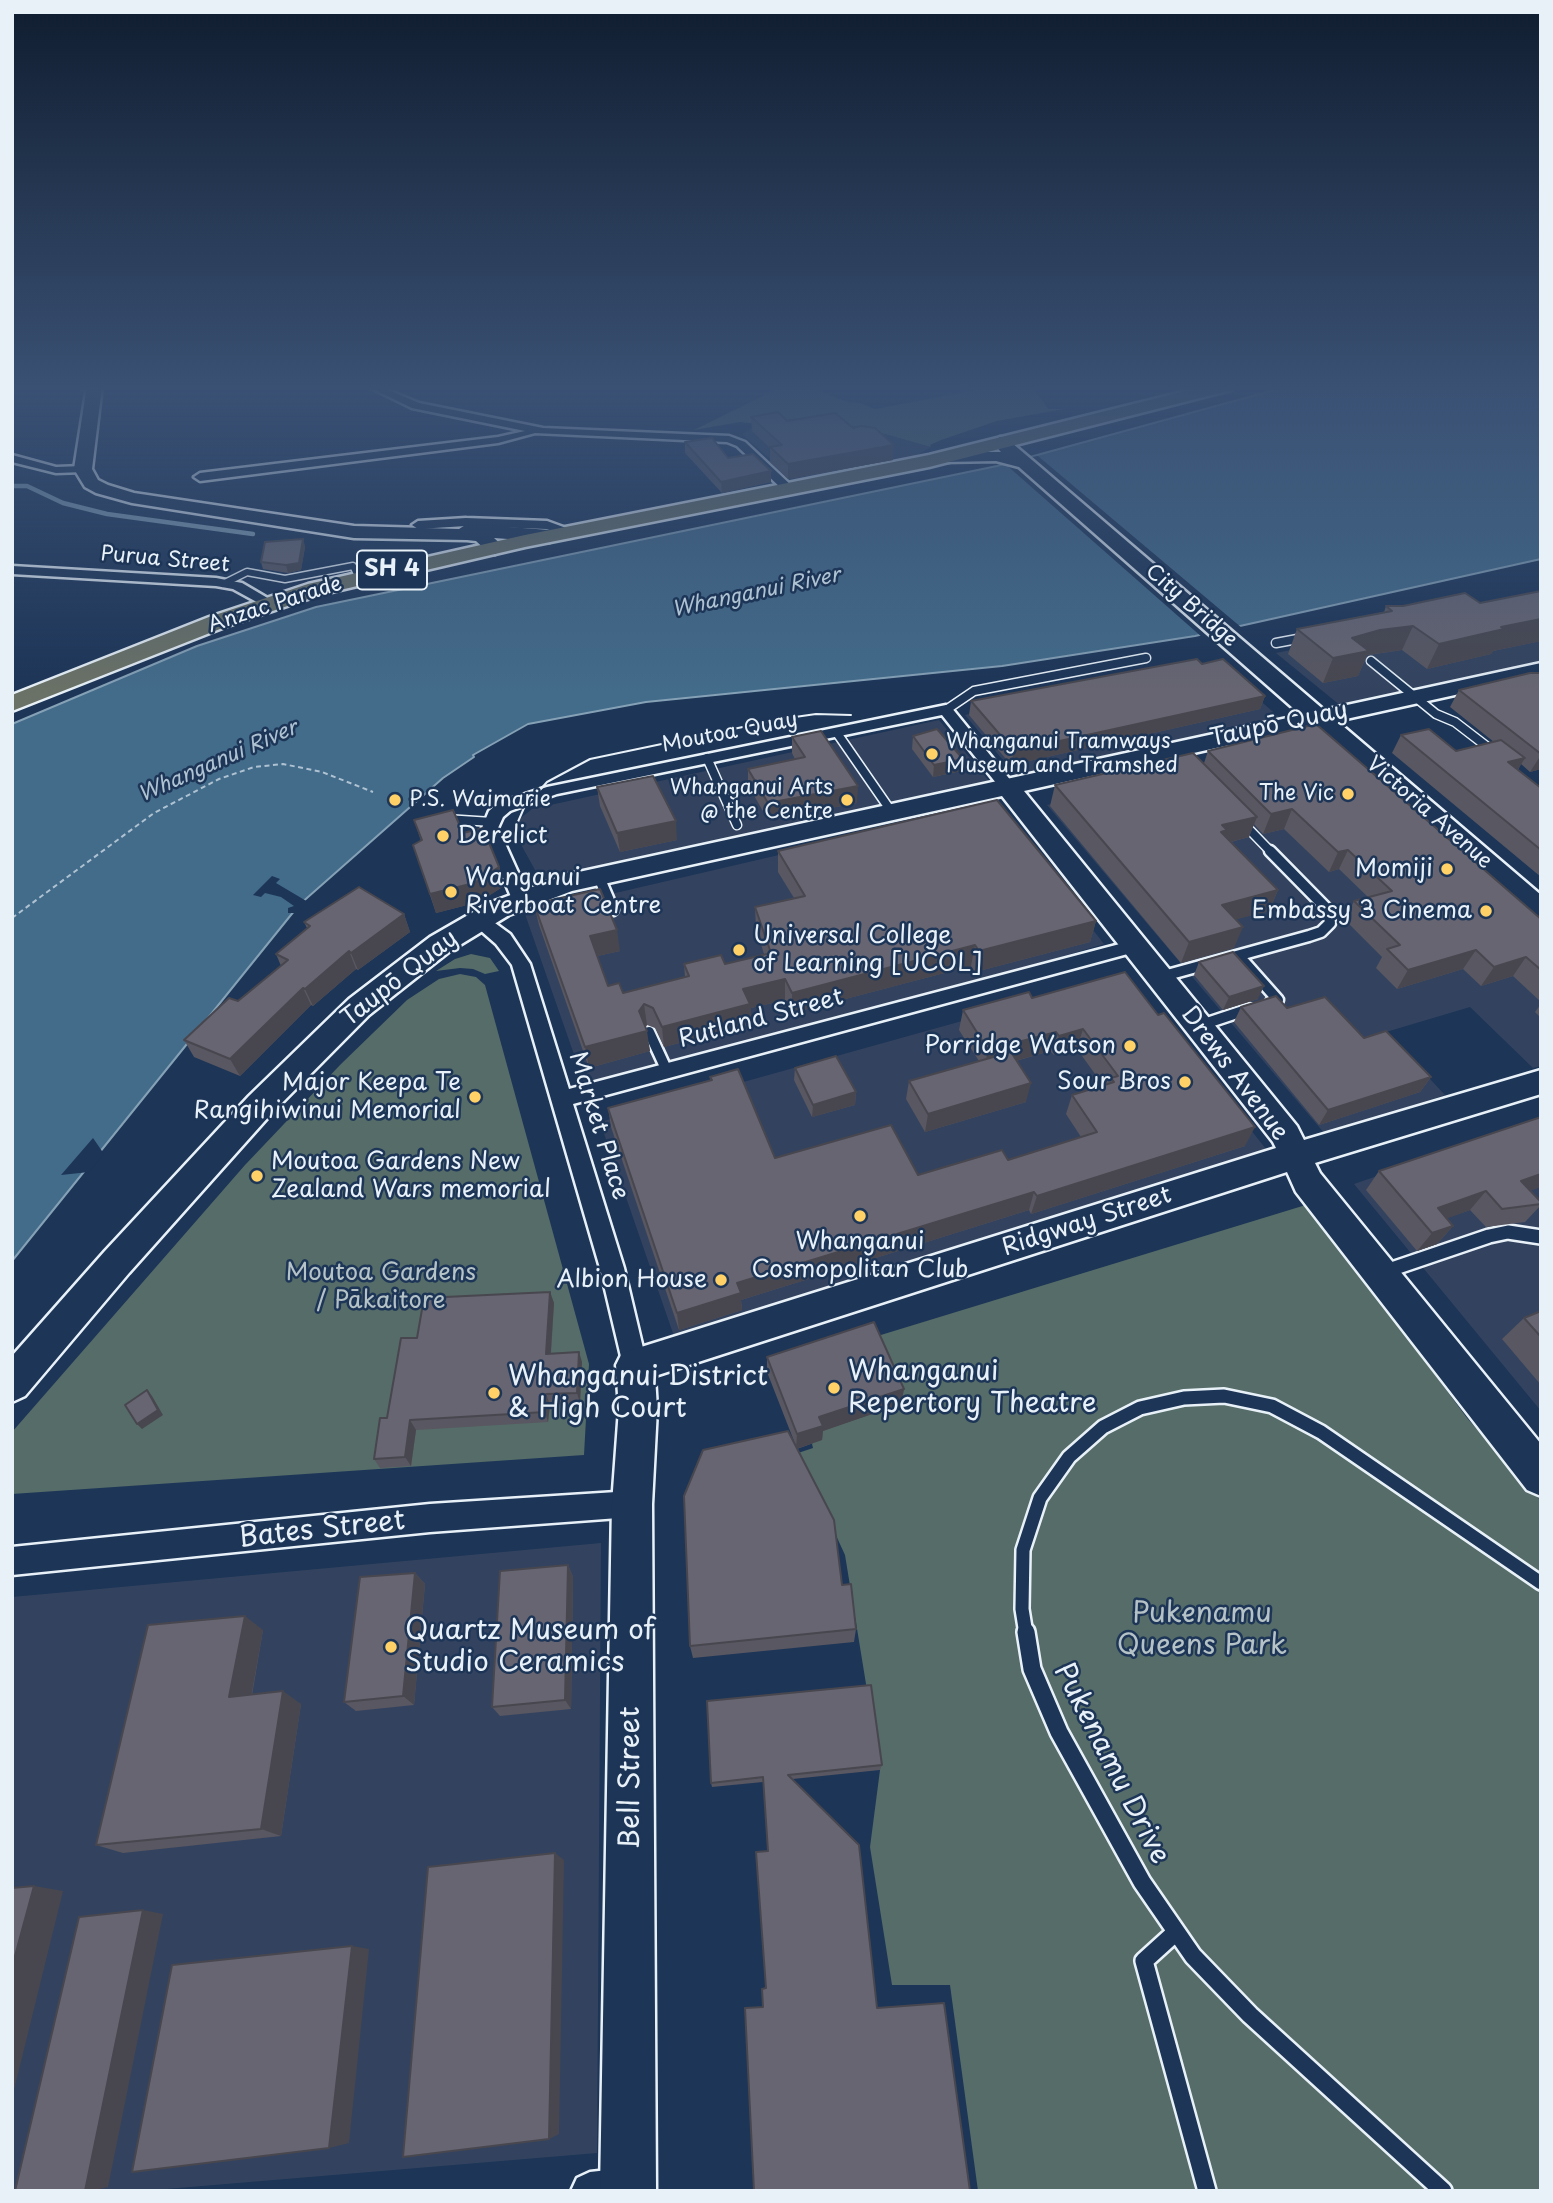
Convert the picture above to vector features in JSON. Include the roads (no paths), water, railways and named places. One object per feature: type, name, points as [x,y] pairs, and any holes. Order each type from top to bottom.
[{"type":"main road","name":"Anzac Parade","points":[[12,704],[269,603],[439,559],[778,489]]},
{"type":"street","points":[[107,489],[132,498],[334,529],[423,533],[468,529],[560,534]]},
{"type":"street","name":"City Bridge","points":[[1053,489],[1318,716]]},
{"type":"street","points":[[423,533],[488,549]]},
{"type":"street","points":[[423,533],[435,544],[439,559]]},
{"type":"street","name":"Purua Street","points":[[12,570],[223,583],[251,592],[269,603]]},
{"type":"street","name":"Taupō Quay","points":[[12,1384],[127,1252],[260,1105],[305,1060],[359,1007],[398,975],[478,919],[521,899],[599,877],[1006,785],[1175,753],[1318,716],[1530,674]]},
{"type":"street","name":"Moutoa Quay","points":[[492,822],[504,807],[536,794],[946,710]]},
{"type":"street","name":"Drews Avenue","points":[[946,710],[1286,1135],[1308,1182],[1541,1476]]},
{"type":"street","name":"Victoria Avenue","points":[[1318,716],[1541,910]]},
{"type":"street","points":[[492,822],[490,828],[495,843],[521,899]]},
{"type":"street","name":"Market Place","points":[[478,919],[503,939],[521,964],[612,1268],[635,1365]]},
{"type":"street","name":"Rutland Street","points":[[562,1099],[1135,946]]},
{"type":"street","name":"Ridgway Street","points":[[635,1365],[1294,1156],[1541,1082]]},
{"type":"street","name":"Bell Street","points":[[616,2189],[632,1504],[638,1409],[635,1365]]},
{"type":"street","name":"Bates Street","points":[[12,1561],[430,1518],[632,1504]]},
{"type":"lane","points":[[223,583],[247,572],[285,579],[353,566],[359,578]]},
{"type":"lane","points":[[1276,643],[1316,635]]},
{"type":"lane","name":"Moutoa Quay","points":[[946,710],[974,691],[1146,658]]},
{"type":"lane","points":[[1371,661],[1437,714],[1455,722],[1498,755]]},
{"type":"lane","points":[[837,733],[891,811]]},
{"type":"lane","points":[[706,758],[737,825]]},
{"type":"lane","points":[[1160,977],[1326,929],[1331,917],[1235,815]]},
{"type":"lane","points":[[439,818],[492,822]]},
{"type":"lane","points":[[599,877],[613,910]]},
{"type":"lane","points":[[1199,1026],[1278,1000],[1239,956]]},
{"type":"lane","points":[[649,1031],[667,1071]]},
{"type":"lane","points":[[1380,1273],[1489,1236],[1508,1232],[1541,1237]]},
{"type":"lane","name":"Pukenamu Drive","points":[[1443,2191],[1250,2015],[1193,1956],[1142,1882],[1065,1744],[1032,1669],[1022,1609],[1023,1550],[1040,1499],[1069,1457],[1103,1427],[1140,1408],[1184,1398],[1224,1396],[1272,1406],[1321,1432],[1541,1583]]},
{"type":"lane","points":[[1176,1932],[1144,1961],[1207,2191]]},
{"type":"water","name":"Whanganui River","points":[[887,489],[1541,489],[1541,559],[1195,636],[1002,666],[646,702],[528,724],[473,755],[474,757],[443,778],[299,905],[12,1261],[12,724],[197,646],[316,607]]},
{"type":"waterway","points":[[33,489],[63,503],[107,514],[253,534]]},
{"type":"tram line","points":[[517,824],[524,808],[547,782],[590,759],[781,719],[816,714],[851,715]]},
{"type":"place","name":"Whanganui Tramways Museum and Tramshed","points":[[932,754]]},
{"type":"place","name":"The Vic","points":[[1348,794]]},
{"type":"place","name":"P.S. Waimarie","points":[[395,800]]},
{"type":"place","name":"Whanganui Arts @ the Centre","points":[[847,800]]},
{"type":"place","name":"Derelict","points":[[443,836]]},
{"type":"place","name":"Momiji","points":[[1447,869]]},
{"type":"place","name":"Wanganui Riverboat Centre","points":[[451,892]]},
{"type":"place","name":"Embassy 3 Cinema","points":[[1486,911]]},
{"type":"place","name":"Universal College of Learning [UCOL]","points":[[739,950]]},
{"type":"place","name":"Porridge Watson","points":[[1130,1046]]},
{"type":"place","name":"Sour Bros","points":[[1185,1082]]},
{"type":"place","name":"Major Keepa Te Rangihiwinui Memorial","points":[[475,1097]]},
{"type":"place","name":"Moutoa Gardens New Zealand Wars memorial","points":[[257,1176]]},
{"type":"place","name":"Whanganui Cosmopolitan Club","points":[[860,1216]]},
{"type":"place","name":"Albion House","points":[[721,1280]]},
{"type":"place","name":"Whanganui Repertory Theatre","points":[[834,1388]]},
{"type":"place","name":"Whanganui District & High Court","points":[[494,1393]]},
{"type":"place","name":"Quartz Museum of Studio Ceramics","points":[[391,1647]]},
{"type":"park label","name":"Moutoa Gardens / Pākaitore","points":[[381,1287]]},
{"type":"park label","name":"Pukenamu Queens Park","points":[[1202,1630]]}]
